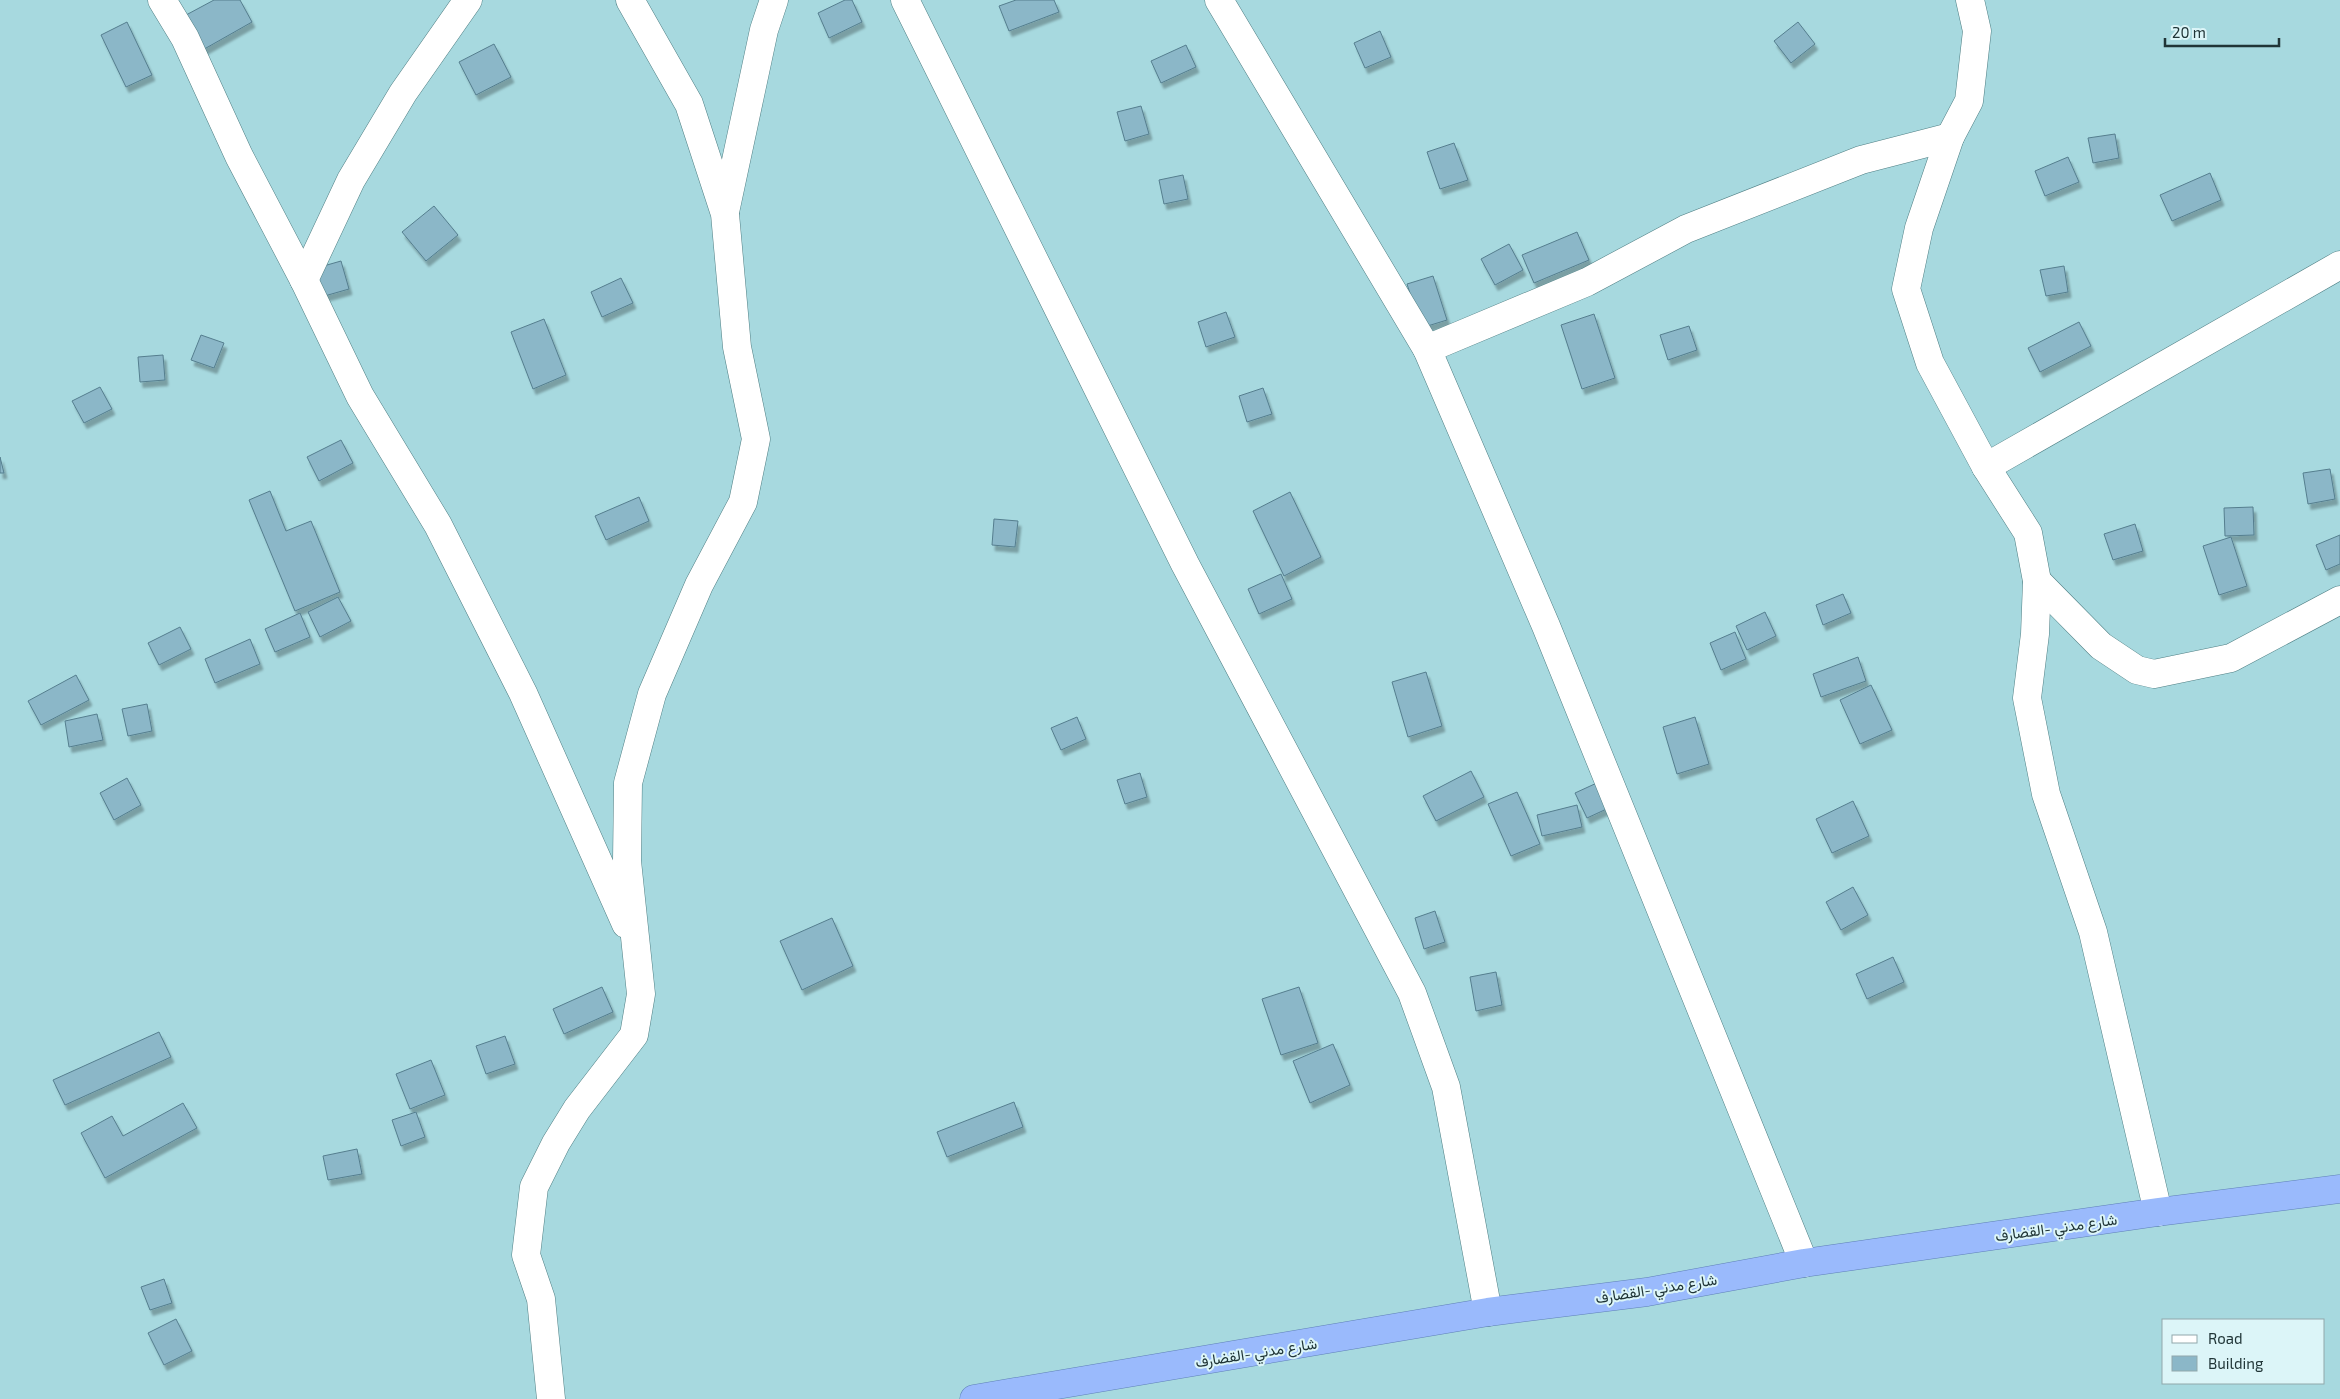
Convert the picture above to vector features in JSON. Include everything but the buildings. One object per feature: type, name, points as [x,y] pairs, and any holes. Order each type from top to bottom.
[{"type":"highway","name":"شارع مدني -القضارف","points":[[974,1399],[1488,1312],[1647,1292],[1804,1263],[2158,1212],[2340,1190]]},
{"type":"street","points":[[162,0],[186,38],[239,156],[304,280],[360,396],[438,525],[523,693],[637,950]]},
{"type":"street","points":[[304,280],[351,180],[403,93],[468,0]]},
{"type":"street","points":[[551,1399],[541,1299],[526,1255],[534,1187],[577,1109],[634,1035],[641,994],[627,861],[628,783],[652,694],[699,585],[743,502],[756,439],[738,347],[725,214],[689,104],[630,0]]},
{"type":"street","points":[[725,214],[764,30],[774,0]]},
{"type":"street","points":[[905,0],[1185,564],[1412,993],[1446,1087],[1488,1312]]},
{"type":"street","points":[[1219,0],[1427,349],[1546,626],[1804,1263]]},
{"type":"street","points":[[1970,0],[1977,31],[1969,101],[1950,137],[1919,228],[1906,289],[1930,363],[1986,467],[2028,533],[2037,581],[2035,634],[2027,698],[2046,794],[2093,932],[2158,1212]]},
{"type":"street","points":[[1427,349],[1587,282],[1686,229],[1861,160],[1950,137]]},
{"type":"street","points":[[1986,467],[2340,265]]},
{"type":"street","points":[[2037,581],[2100,646],[2137,670],[2154,674],[2231,658],[2340,600]]}]
